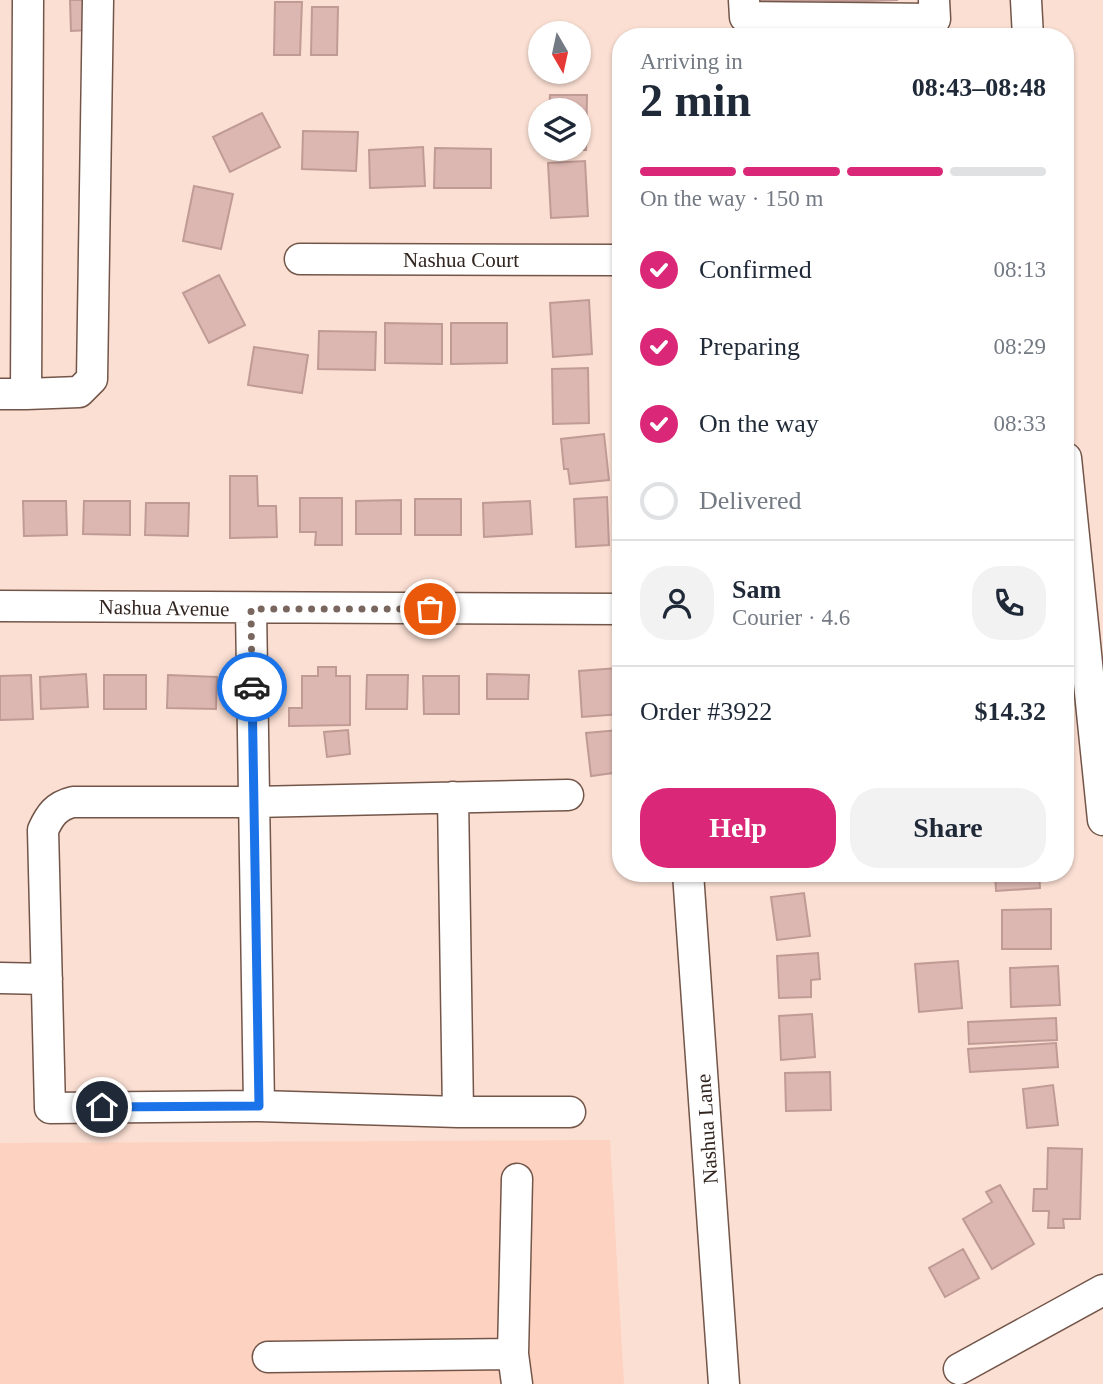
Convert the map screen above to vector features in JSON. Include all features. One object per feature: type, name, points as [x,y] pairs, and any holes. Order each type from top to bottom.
[{"type":"street","points":[[28,0],[13,163],[13,394],[79,393],[92,379],[98,0]]},
{"type":"street","points":[[744,0],[744,17],[935,19],[934,0]]},
{"type":"street","points":[[1026,0],[1028,28]]},
{"type":"street","name":"Nashua Court","points":[[300,259],[612,260]]},
{"type":"street","points":[[1074,536],[1103,820]]},
{"type":"street","name":"Nashua Avenue","points":[[0,606],[612,609]]},
{"type":"street","points":[[251,609],[259,1106]]},
{"type":"street","points":[[568,795],[254,802],[73,802],[61,804],[50,815],[43,830],[50,1108],[259,1106],[458,1112],[570,1112]]},
{"type":"street","points":[[453,797],[458,1112]]},
{"type":"street","name":"Nashua Lane","points":[[689,882],[724,1384]]},
{"type":"street","points":[[0,978],[47,979]]},
{"type":"street","points":[[517,1179],[513,1354],[517,1384]]},
{"type":"street","points":[[959,1369],[1103,1290]]},
{"type":"street","points":[[268,1357],[513,1354]]},
{"type":"shaded area","points":[[610,1140],[624,1384],[0,1384],[0,1143]]},
{"type":"building","points":[[70,0],[89,0],[90,30],[71,31]]},
{"type":"building","points":[[757,0],[898,0],[757,5]]},
{"type":"building","points":[[275,2],[302,2],[300,55],[274,55]]},
{"type":"building","points":[[312,7],[338,7],[337,55],[311,55]]},
{"type":"building","points":[[550,95],[587,95],[587,98],[550,98]]},
{"type":"building","points":[[262,113],[280,147],[230,172],[213,137]]},
{"type":"building","points":[[303,131],[358,132],[356,171],[302,169]]},
{"type":"building","points":[[423,147],[425,186],[370,188],[369,150]]},
{"type":"building","points":[[435,148],[491,149],[491,188],[434,188]]},
{"type":"building","points":[[585,161],[588,216],[551,218],[548,163]]},
{"type":"building","points":[[194,186],[233,194],[221,249],[183,241]]},
{"type":"building","points":[[219,275],[245,325],[209,343],[183,293]]},
{"type":"building","points":[[589,300],[592,354],[553,357],[550,303]]},
{"type":"building","points":[[385,323],[442,324],[442,364],[385,363]]},
{"type":"building","points":[[451,323],[507,323],[507,363],[451,364]]},
{"type":"building","points":[[319,331],[376,332],[375,370],[318,369]]},
{"type":"building","points":[[254,347],[308,355],[302,393],[248,385]]},
{"type":"building","points":[[588,368],[589,423],[553,424],[552,369]]},
{"type":"building","points":[[604,434],[609,480],[570,484],[568,469],[564,469],[561,439]]},
{"type":"building","points":[[230,476],[257,476],[258,506],[276,506],[277,537],[230,538]]},
{"type":"building","points":[[607,497],[609,545],[576,547],[574,499]]},
{"type":"building","points":[[300,498],[342,498],[342,545],[315,545],[316,532],[300,532]]},
{"type":"building","points":[[415,499],[461,499],[461,535],[415,535]]},
{"type":"building","points":[[401,500],[401,534],[356,534],[356,501]]},
{"type":"building","points":[[23,501],[66,501],[67,535],[24,536]]},
{"type":"building","points":[[84,501],[130,501],[130,535],[83,534]]},
{"type":"building","points":[[530,501],[532,534],[484,537],[483,503]]},
{"type":"building","points":[[146,503],[189,503],[188,536],[145,535]]},
{"type":"building","points":[[318,667],[336,667],[336,676],[350,676],[350,725],[289,726],[289,708],[302,708],[302,676],[318,676]]},
{"type":"building","points":[[612,668],[612,715],[582,717],[579,671]]},
{"type":"building","points":[[86,674],[88,707],[41,709],[40,677]]},
{"type":"building","points":[[487,674],[529,675],[528,699],[487,699]]},
{"type":"building","points":[[31,675],[33,719],[0,720],[0,676]]},
{"type":"building","points":[[104,675],[146,675],[146,709],[104,709]]},
{"type":"building","points":[[168,675],[217,677],[216,709],[167,708]]},
{"type":"building","points":[[367,675],[408,675],[407,709],[366,709]]},
{"type":"building","points":[[423,676],[459,676],[459,714],[424,714]]},
{"type":"building","points":[[348,730],[350,754],[327,757],[324,732]]},
{"type":"building","points":[[612,731],[612,773],[591,776],[586,733]]},
{"type":"building","points":[[996,882],[1040,882],[1040,888],[996,891]]},
{"type":"building","points":[[804,893],[810,936],[777,940],[771,897]]},
{"type":"building","points":[[1051,909],[1051,949],[1002,949],[1002,910]]},
{"type":"building","points":[[818,953],[820,979],[811,980],[811,997],[779,998],[777,956]]},
{"type":"building","points":[[958,961],[962,1008],[919,1012],[915,964]]},
{"type":"building","points":[[1058,966],[1060,1005],[1011,1007],[1010,968]]},
{"type":"building","points":[[812,1014],[815,1057],[781,1060],[779,1016]]},
{"type":"building","points":[[1056,1018],[1057,1040],[969,1044],[968,1022]]},
{"type":"building","points":[[1056,1043],[1058,1067],[970,1072],[968,1049]]},
{"type":"building","points":[[830,1072],[831,1110],[786,1111],[785,1073]]},
{"type":"building","points":[[1053,1085],[1058,1125],[1027,1128],[1023,1089]]},
{"type":"building","points":[[1048,1148],[1082,1149],[1080,1219],[1063,1219],[1064,1228],[1048,1228],[1049,1211],[1033,1211],[1034,1189],[1047,1189]]},
{"type":"building","points":[[1000,1185],[1034,1244],[992,1269],[963,1219],[992,1202],[986,1192]]},
{"type":"building","points":[[963,1249],[979,1278],[945,1297],[929,1268]]},
{"type":"way so far","points":[[252,687],[251,609],[430,609]]},
{"type":"route","points":[[102,1107],[259,1106],[252,687]]}]
